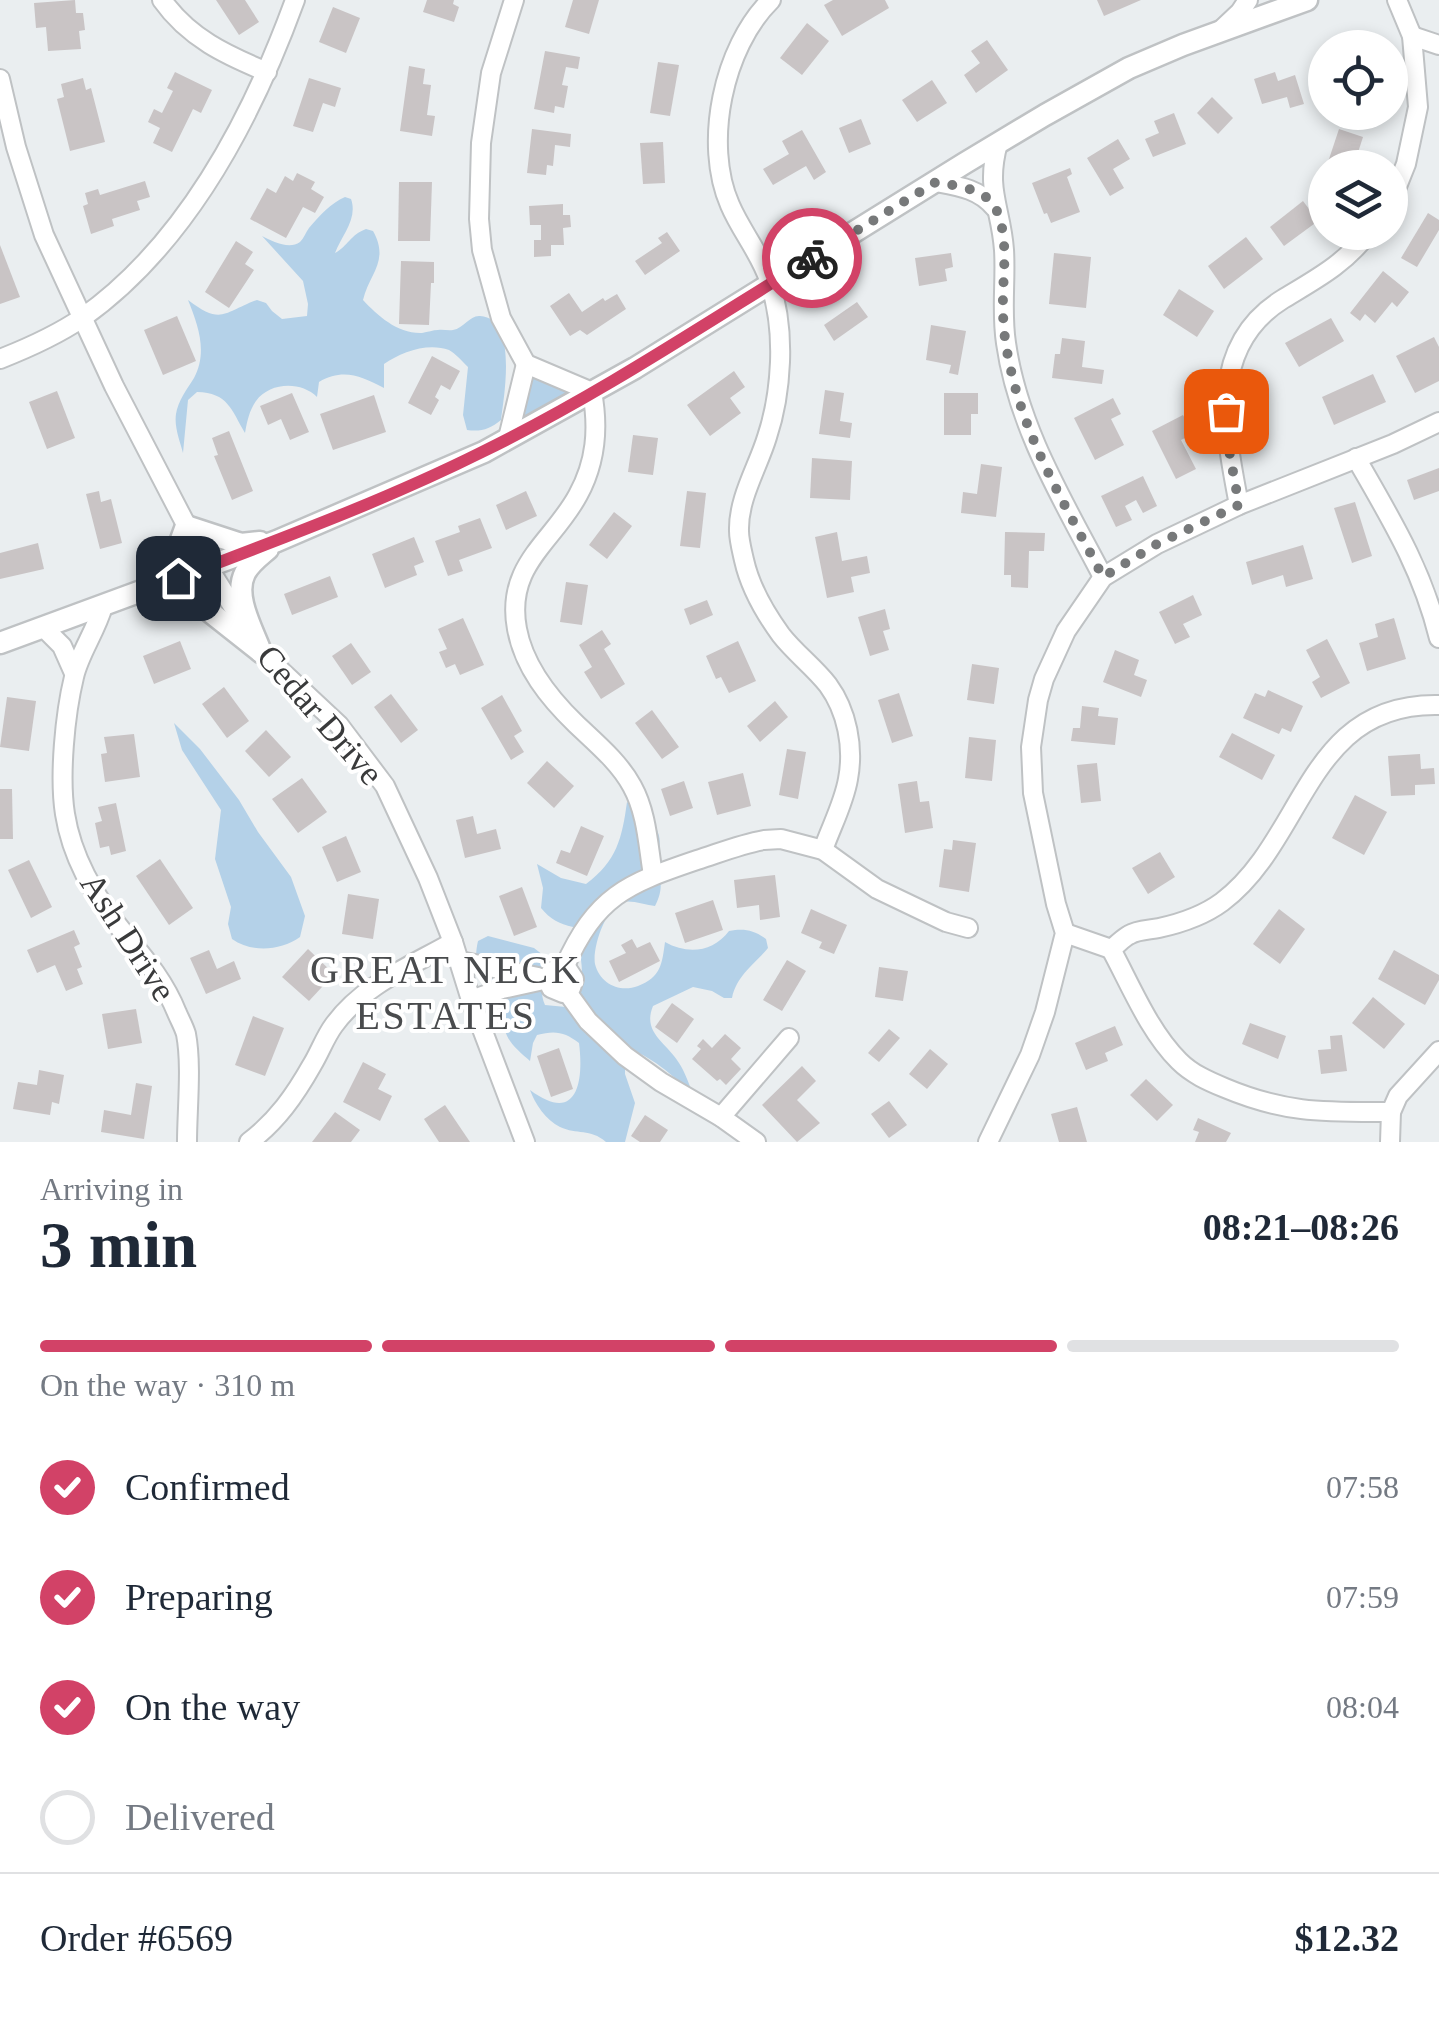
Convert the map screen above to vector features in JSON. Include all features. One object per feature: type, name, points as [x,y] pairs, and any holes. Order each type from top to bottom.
[{"type":"main road","points":[[0,643],[277,540],[508,438],[635,368],[1128,68],[1308,0]]},
{"type":"main road","points":[[155,586],[172,564],[186,526],[240,544],[277,540]]},
{"type":"main road","points":[[262,654],[246,611],[242,580],[247,569],[277,540]]},
{"type":"main road","points":[[155,586],[200,604],[262,654]]},
{"type":"street","points":[[162,0],[199,38],[268,72]]},
{"type":"street","points":[[0,359],[82,318],[138,271],[167,239],[224,157],[268,72],[295,0]]},
{"type":"street","points":[[514,0],[491,73],[480,142],[482,250],[501,318],[526,364],[592,392],[596,412],[593,459],[577,498],[535,552],[521,578],[515,603],[517,628],[526,660],[540,685],[617,764],[632,786],[643,812],[653,875]]},
{"type":"street","points":[[771,0],[744,35],[730,67],[720,116],[723,184],[770,284],[780,350],[780,378],[768,435],[742,502],[738,530],[745,565],[764,609],[782,636],[829,686],[846,724],[851,748],[848,781],[823,850]]},
{"type":"street","points":[[1219,32],[1248,0]]},
{"type":"street","points":[[1397,0],[1412,36],[1418,108],[1408,155]]},
{"type":"street","points":[[1412,36],[1439,45]]},
{"type":"street","name":"Cedar Drive","points":[[0,79],[44,236],[114,386],[208,566],[262,654],[338,725],[385,786],[428,878],[525,1142]]},
{"type":"street","points":[[998,144],[992,170],[1004,246],[1004,326],[1009,363],[1040,456],[1103,577]]},
{"type":"street","points":[[936,182],[977,192],[996,208]]},
{"type":"street","points":[[1239,505],[1228,444],[1230,363],[1254,324],[1279,302],[1338,265],[1352,250]]},
{"type":"street","points":[[508,438],[526,364]]},
{"type":"street","points":[[988,1142],[1030,1056],[1064,933],[1033,793],[1031,748],[1044,678],[1066,631],[1103,577],[1157,544],[1239,505],[1394,444],[1439,422]]},
{"type":"street","points":[[1356,458],[1406,544],[1439,638]]},
{"type":"street","name":"Ash Drive","points":[[103,606],[74,674],[63,778],[65,812],[71,842],[87,877],[115,922],[166,987],[186,1033],[187,1142]]},
{"type":"street","points":[[44,628],[62,646],[74,674]]},
{"type":"street","points":[[1111,949],[1131,934],[1199,916],[1225,900],[1261,860],[1323,761],[1354,730],[1378,716],[1408,706],[1439,706]]},
{"type":"street","points":[[556,973],[598,910],[620,891],[653,875],[764,840],[823,850],[877,889],[946,922],[968,928]]},
{"type":"street","points":[[1064,933],[1111,949],[1158,1035],[1180,1062],[1201,1078],[1284,1108],[1391,1112]]},
{"type":"street","points":[[249,1142],[284,1111],[332,1028],[370,989],[456,952],[556,973]]},
{"type":"street","points":[[471,1000],[568,970],[574,978],[567,992],[588,1021],[625,1056],[756,1142]]},
{"type":"street","points":[[721,1118],[790,1038]]},
{"type":"street","points":[[1390,1142],[1391,1112],[1404,1088],[1439,1052]]},
{"type":"shaded area","points":[[345,197],[351,199],[352,213],[335,253],[361,231],[373,231],[379,259],[363,300],[375,312],[413,333],[453,330],[480,316],[492,320],[500,330],[506,360],[501,420],[485,429],[467,430],[463,415],[468,367],[449,350],[424,348],[384,364],[384,388],[360,377],[336,375],[319,382],[317,397],[294,386],[269,390],[254,405],[245,433],[222,399],[197,392],[188,400],[183,453],[176,414],[198,368],[201,348],[188,300],[216,315],[257,300],[266,303],[282,319],[307,316],[303,281],[262,236],[281,244],[296,244],[326,210]]},
{"type":"shaded area","points":[[528,367],[585,393],[512,433]]},
{"type":"shaded area","points":[[174,723],[200,749],[239,800],[291,877],[305,916],[300,937],[292,942],[257,948],[232,939],[228,924],[231,907],[215,859],[221,810],[182,750]]},
{"type":"shaded area","points":[[627,802],[657,830],[661,888],[655,906],[623,902],[611,911],[596,948],[595,964],[601,977],[624,988],[646,982],[659,969],[665,942],[682,949],[700,949],[729,931],[744,930],[766,939],[768,948],[742,977],[732,998],[693,987],[653,1006],[653,1030],[679,1063],[693,1094],[653,1061],[625,1048],[625,1074],[635,1103],[625,1142],[606,1142],[560,1127],[538,1106],[530,1090],[558,1103],[574,1094],[580,1072],[579,1043],[560,1033],[543,1033],[533,1043],[530,1061],[522,1054],[509,1039],[498,1007],[481,977],[476,952],[478,941],[488,936],[534,948],[543,955],[545,1005],[566,1007],[579,989],[579,948],[573,927],[555,921],[541,908],[543,888],[537,864],[561,878],[586,884],[605,867],[616,848]]},
{"type":"building","points":[[75,0],[76,13],[83,13],[81,49],[48,51],[46,27],[36,28],[34,3]]},
{"type":"building","points":[[216,0],[245,0],[259,22],[239,35]]},
{"type":"building","points":[[427,0],[454,0],[453,4],[459,7],[454,22],[423,12]]},
{"type":"building","points":[[573,0],[599,0],[589,34],[565,27]]},
{"type":"building","points":[[833,0],[885,0],[889,8],[842,36],[824,5]]},
{"type":"building","points":[[1097,0],[1141,0],[1104,16]]},
{"type":"building","points":[[333,7],[360,18],[346,53],[319,42]]},
{"type":"building","points":[[807,23],[829,41],[802,75],[780,58]]},
{"type":"building","points":[[987,40],[1008,70],[976,93],[964,75],[980,63],[971,51]]},
{"type":"building","points":[[545,51],[580,57],[578,69],[566,67],[562,85],[568,86],[564,108],[555,106],[554,113],[534,109]]},
{"type":"building","points":[[658,62],[679,65],[670,116],[650,113]]},
{"type":"building","points":[[409,66],[425,69],[423,84],[431,85],[427,115],[435,116],[432,136],[400,131]]},
{"type":"building","points":[[175,72],[212,90],[201,113],[193,109],[172,152],[153,143],[160,128],[148,122],[154,109],[162,113],[173,91],[167,88]]},
{"type":"building","points":[[1275,72],[1278,81],[1295,75],[1304,104],[1290,108],[1287,97],[1262,104],[1254,79]]},
{"type":"building","points":[[83,78],[86,90],[91,88],[105,142],[70,151],[57,99],[64,97],[61,84]]},
{"type":"building","points":[[309,78],[341,88],[335,107],[323,103],[313,132],[293,126]]},
{"type":"building","points":[[932,80],[947,103],[917,122],[902,100]]},
{"type":"building","points":[[1212,97],[1233,118],[1218,134],[1197,113]]},
{"type":"building","points":[[1174,113],[1186,144],[1153,157],[1145,139],[1159,133],[1154,121]]},
{"type":"building","points":[[861,119],[871,144],[849,153],[839,128]]},
{"type":"building","points":[[532,129],[571,134],[570,147],[555,145],[553,166],[547,165],[546,175],[527,173]]},
{"type":"building","points":[[802,130],[826,172],[814,180],[806,166],[773,185],[763,169],[789,154],[782,141]]},
{"type":"building","points":[[1339,130],[1363,137],[1359,150],[1332,150]]},
{"type":"building","points":[[1118,139],[1130,159],[1113,169],[1124,188],[1110,196],[1087,158]]},
{"type":"building","points":[[663,142],[665,183],[643,184],[640,143]]},
{"type":"building","points":[[1070,168],[1072,174],[1067,177],[1080,212],[1051,223],[1032,183]]},
{"type":"building","points":[[297,173],[315,182],[311,189],[324,197],[315,213],[303,207],[286,238],[250,219],[267,188],[276,193],[285,176],[293,181]]},
{"type":"building","points":[[145,181],[150,197],[137,201],[140,210],[112,219],[114,226],[91,234],[83,206],[88,204],[85,193],[98,189],[100,195]]},
{"type":"building","points":[[399,182],[432,182],[430,241],[398,241]]},
{"type":"building","points":[[1303,201],[1308,208],[1308,228],[1284,246],[1270,227]]},
{"type":"building","points":[[563,204],[563,215],[570,215],[571,227],[563,228],[564,245],[551,245],[551,256],[534,257],[534,240],[541,240],[541,225],[530,225],[529,206]]},
{"type":"building","points":[[1428,213],[1439,220],[1439,230],[1417,267],[1401,258]]},
{"type":"building","points":[[667,232],[680,251],[645,275],[635,261],[662,243],[658,238]]},
{"type":"building","points":[[1246,237],[1263,259],[1224,289],[1208,266]]},
{"type":"building","points":[[236,241],[253,252],[245,264],[254,270],[229,308],[205,292]]},
{"type":"building","points":[[0,245],[20,297],[0,304]]},
{"type":"building","points":[[951,253],[953,267],[945,269],[947,281],[919,286],[915,258]]},
{"type":"building","points":[[1054,253],[1091,257],[1086,308],[1049,304]]},
{"type":"building","points":[[401,261],[434,262],[429,325],[399,324]]},
{"type":"building","points":[[1383,271],[1409,292],[1397,307],[1392,302],[1375,323],[1365,314],[1360,321],[1350,313]]},
{"type":"building","points":[[1179,289],[1214,311],[1197,337],[1163,315]]},
{"type":"building","points":[[569,293],[582,312],[617,294],[626,309],[587,335],[580,330],[570,336],[550,306]]},
{"type":"building","points":[[857,302],[868,317],[834,341],[824,325]]},
{"type":"building","points":[[177,316],[196,361],[163,375],[144,330]]},
{"type":"building","points":[[1331,318],[1344,341],[1299,367],[1285,343]]},
{"type":"building","points":[[931,325],[966,331],[958,375],[949,373],[951,365],[926,360]]},
{"type":"building","points":[[1434,337],[1439,347],[1439,381],[1415,393],[1396,356]]},
{"type":"building","points":[[1062,338],[1085,341],[1082,367],[1104,370],[1102,384],[1052,378]]},
{"type":"building","points":[[432,356],[460,371],[450,390],[441,385],[431,415],[408,403]]},
{"type":"building","points":[[734,371],[745,387],[730,398],[741,413],[710,436],[687,405]]},
{"type":"building","points":[[1373,374],[1386,402],[1334,425],[1322,397]]},
{"type":"building","points":[[825,390],[844,393],[840,421],[852,423],[850,438],[819,434]]},
{"type":"building","points":[[57,391],[75,438],[47,449],[29,402]]},
{"type":"building","points":[[292,393],[309,432],[290,440],[281,419],[268,425],[260,406]]},
{"type":"building","points":[[944,393],[978,393],[978,414],[971,414],[971,435],[944,435]]},
{"type":"building","points":[[374,395],[386,432],[333,450],[320,414]]},
{"type":"building","points":[[1113,398],[1121,414],[1111,419],[1124,445],[1095,460],[1074,418]]},
{"type":"building","points":[[1183,415],[1193,434],[1181,440],[1196,469],[1176,479],[1152,431]]},
{"type":"building","points":[[229,431],[253,491],[232,500],[214,456],[218,455],[212,438]]},
{"type":"building","points":[[633,435],[658,438],[653,475],[628,472]]},
{"type":"building","points":[[812,458],[852,461],[850,500],[810,498]]},
{"type":"building","points":[[981,464],[1002,467],[996,517],[961,513],[963,492],[977,494]]},
{"type":"building","points":[[1439,468],[1439,491],[1414,500],[1407,480]]},
{"type":"building","points":[[1143,476],[1157,506],[1143,513],[1136,500],[1125,506],[1132,520],[1116,527],[1101,496]]},
{"type":"building","points":[[99,491],[101,502],[111,499],[122,543],[100,549],[86,494]]},
{"type":"building","points":[[526,491],[537,516],[506,530],[496,505]]},
{"type":"building","points":[[687,491],[706,493],[700,548],[680,546]]},
{"type":"building","points":[[1355,502],[1372,556],[1352,563],[1334,508]]},
{"type":"building","points":[[614,512],[632,526],[607,559],[589,545]]},
{"type":"building","points":[[480,518],[492,548],[459,560],[463,571],[448,576],[435,541],[460,532],[458,526]]},
{"type":"building","points":[[837,532],[842,561],[867,556],[870,573],[851,577],[854,592],[827,598],[815,537]]},
{"type":"building","points":[[1005,532],[1045,533],[1044,551],[1029,551],[1028,588],[1011,587],[1011,575],[1004,575]]},
{"type":"building","points":[[414,537],[424,562],[414,566],[417,575],[385,588],[372,554]]},
{"type":"building","points":[[38,543],[44,569],[0,579],[0,553]]},
{"type":"building","points":[[1303,545],[1313,579],[1286,587],[1283,575],[1252,585],[1246,562]]},
{"type":"building","points":[[330,576],[338,597],[292,615],[284,594]]},
{"type":"building","points":[[566,582],[588,585],[582,625],[560,622]]},
{"type":"building","points":[[1193,595],[1202,615],[1183,624],[1190,637],[1175,644],[1159,612]]},
{"type":"building","points":[[707,600],[713,615],[690,625],[684,609]]},
{"type":"building","points":[[885,609],[890,629],[883,631],[889,650],[870,656],[858,617]]},
{"type":"building","points":[[463,618],[484,665],[460,675],[455,664],[446,668],[439,652],[447,649],[438,629]]},
{"type":"building","points":[[1394,618],[1406,659],[1367,671],[1359,643],[1378,637],[1375,624]]},
{"type":"building","points":[[602,630],[611,644],[604,649],[625,684],[601,699],[584,672],[592,667],[579,645]]},
{"type":"building","points":[[1327,639],[1350,683],[1321,698],[1312,682],[1320,677],[1306,650]]},
{"type":"building","points":[[180,641],[191,669],[154,684],[143,656]]},
{"type":"building","points":[[738,641],[756,681],[729,693],[721,677],[716,679],[706,656]]},
{"type":"building","points":[[351,643],[371,672],[352,685],[332,656]]},
{"type":"building","points":[[1115,650],[1139,660],[1134,675],[1147,680],[1141,697],[1103,682]]},
{"type":"building","points":[[972,664],[999,668],[994,704],[967,700]]},
{"type":"building","points":[[224,687],[249,721],[227,738],[202,704]]},
{"type":"building","points":[[1268,690],[1303,706],[1291,732],[1282,728],[1279,734],[1243,718],[1255,693],[1265,697]]},
{"type":"building","points":[[899,693],[913,736],[892,743],[878,700]]},
{"type":"building","points":[[391,694],[418,730],[401,743],[374,707]]},
{"type":"building","points":[[502,695],[522,731],[514,736],[524,752],[511,760],[481,708]]},
{"type":"building","points":[[7,697],[36,701],[29,751],[0,747]]},
{"type":"building","points":[[775,701],[788,717],[760,742],[747,726]]},
{"type":"building","points":[[1082,706],[1099,708],[1098,716],[1118,718],[1115,745],[1071,741],[1073,728],[1080,728]]},
{"type":"building","points":[[652,710],[679,747],[662,759],[635,723]]},
{"type":"building","points":[[266,730],[291,757],[269,777],[245,751]]},
{"type":"building","points":[[1232,733],[1275,755],[1262,780],[1219,757]]},
{"type":"building","points":[[134,734],[140,777],[105,782],[101,754],[107,753],[104,737]]},
{"type":"building","points":[[969,737],[996,740],[992,781],[965,778]]},
{"type":"building","points":[[787,749],[806,752],[798,799],[779,795]]},
{"type":"building","points":[[1420,754],[1421,769],[1434,768],[1435,784],[1415,785],[1415,795],[1391,796],[1388,756]]},
{"type":"building","points":[[547,761],[574,786],[554,808],[527,783]]},
{"type":"building","points":[[1097,763],[1101,801],[1081,803],[1077,765]]},
{"type":"building","points":[[743,773],[751,806],[717,815],[708,782]]},
{"type":"building","points":[[302,778],[327,812],[298,833],[272,799]]},
{"type":"building","points":[[684,781],[693,808],[670,816],[661,789]]},
{"type":"building","points":[[917,781],[920,802],[929,801],[933,828],[905,833],[898,784]]},
{"type":"building","points":[[0,789],[12,789],[13,839],[0,839]]},
{"type":"building","points":[[1355,795],[1387,812],[1364,855],[1332,838]]},
{"type":"building","points":[[116,803],[126,851],[111,855],[109,846],[100,848],[95,823],[102,821],[98,807]]},
{"type":"building","points":[[473,816],[477,834],[496,829],[501,849],[465,858],[456,820]]},
{"type":"building","points":[[581,826],[604,836],[587,876],[556,863],[561,850],[570,853]]},
{"type":"building","points":[[346,836],[361,872],[337,882],[322,847]]},
{"type":"building","points":[[953,840],[976,843],[969,892],[939,887],[944,849],[952,850]]},
{"type":"building","points":[[1160,852],[1175,877],[1148,894],[1132,868]]},
{"type":"building","points":[[160,859],[193,908],[169,925],[136,876]]},
{"type":"building","points":[[29,860],[52,907],[31,918],[8,870]]},
{"type":"building","points":[[775,875],[780,917],[760,920],[759,905],[737,908],[734,880]]},
{"type":"building","points":[[522,887],[537,927],[514,936],[499,896]]},
{"type":"building","points":[[348,894],[379,899],[373,939],[342,934]]},
{"type":"building","points":[[713,900],[723,930],[685,943],[675,913]]},
{"type":"building","points":[[811,909],[847,925],[834,954],[819,948],[822,942],[801,933]]},
{"type":"building","points":[[1279,909],[1305,929],[1280,964],[1253,944]]},
{"type":"building","points":[[74,930],[80,944],[74,947],[82,967],[77,969],[83,984],[66,991],[55,965],[37,973],[27,950]]},
{"type":"building","points":[[632,939],[637,948],[650,942],[660,961],[619,982],[609,961],[626,953],[621,945]]},
{"type":"building","points":[[308,949],[334,974],[309,1001],[282,977]]},
{"type":"building","points":[[209,950],[217,969],[234,961],[241,979],[206,994],[190,958]]},
{"type":"building","points":[[1394,950],[1439,975],[1425,1005],[1378,979]]},
{"type":"building","points":[[787,960],[806,971],[782,1011],[763,1000]]},
{"type":"building","points":[[879,967],[908,971],[903,1001],[875,997]]},
{"type":"building","points":[[1373,997],[1405,1024],[1384,1049],[1352,1023]]},
{"type":"building","points":[[672,1003],[694,1019],[677,1043],[655,1027]]},
{"type":"building","points":[[136,1009],[142,1043],[108,1049],[102,1014]]},
{"type":"building","points":[[253,1016],[284,1028],[265,1076],[235,1065]]},
{"type":"building","points":[[1250,1023],[1286,1036],[1278,1059],[1242,1044]]},
{"type":"building","points":[[1115,1026],[1123,1045],[1105,1053],[1108,1061],[1086,1070],[1075,1043]]},
{"type":"building","points":[[889,1029],[900,1038],[879,1062],[868,1053]]},
{"type":"building","points":[[725,1034],[741,1048],[731,1059],[741,1069],[726,1085],[692,1059],[701,1049],[697,1046],[703,1039],[712,1048]]},
{"type":"building","points":[[1342,1035],[1347,1071],[1321,1074],[1318,1050],[1331,1049],[1330,1036]]},
{"type":"building","points":[[559,1048],[573,1089],[551,1097],[537,1056]]},
{"type":"building","points":[[930,1049],[948,1064],[927,1089],[909,1074]]},
{"type":"building","points":[[363,1062],[386,1074],[378,1089],[392,1096],[380,1121],[343,1102]]},
{"type":"building","points":[[802,1066],[816,1081],[797,1100],[820,1123],[797,1142],[762,1105]]},
{"type":"building","points":[[39,1070],[64,1075],[59,1104],[52,1102],[50,1115],[13,1109],[18,1082],[37,1085]]},
{"type":"building","points":[[1146,1079],[1173,1105],[1157,1121],[1130,1095]]},
{"type":"building","points":[[136,1083],[152,1086],[144,1139],[101,1132],[104,1110],[131,1115]]},
{"type":"building","points":[[889,1101],[907,1125],[889,1138],[871,1114]]},
{"type":"building","points":[[445,1105],[470,1142],[439,1142],[424,1119]]},
{"type":"building","points":[[1077,1107],[1087,1142],[1059,1142],[1051,1114]]},
{"type":"building","points":[[335,1112],[360,1130],[351,1142],[312,1142]]},
{"type":"building","points":[[645,1115],[668,1130],[660,1142],[640,1142],[631,1136]]},
{"type":"building","points":[[1198,1118],[1231,1133],[1226,1142],[1195,1142],[1199,1132],[1193,1130]]},
{"type":"way so far","points":[[812,258],[936,182],[968,189],[989,200],[996,208],[1002,232],[1004,326],[1022,409],[1040,456],[1103,577],[1157,544],[1239,505],[1226,411]]},
{"type":"district","name":"GREAT NECK ESTATES","points":[[446,992]]},
{"type":"route","points":[[178,578],[484,452],[635,368],[812,258]]}]
